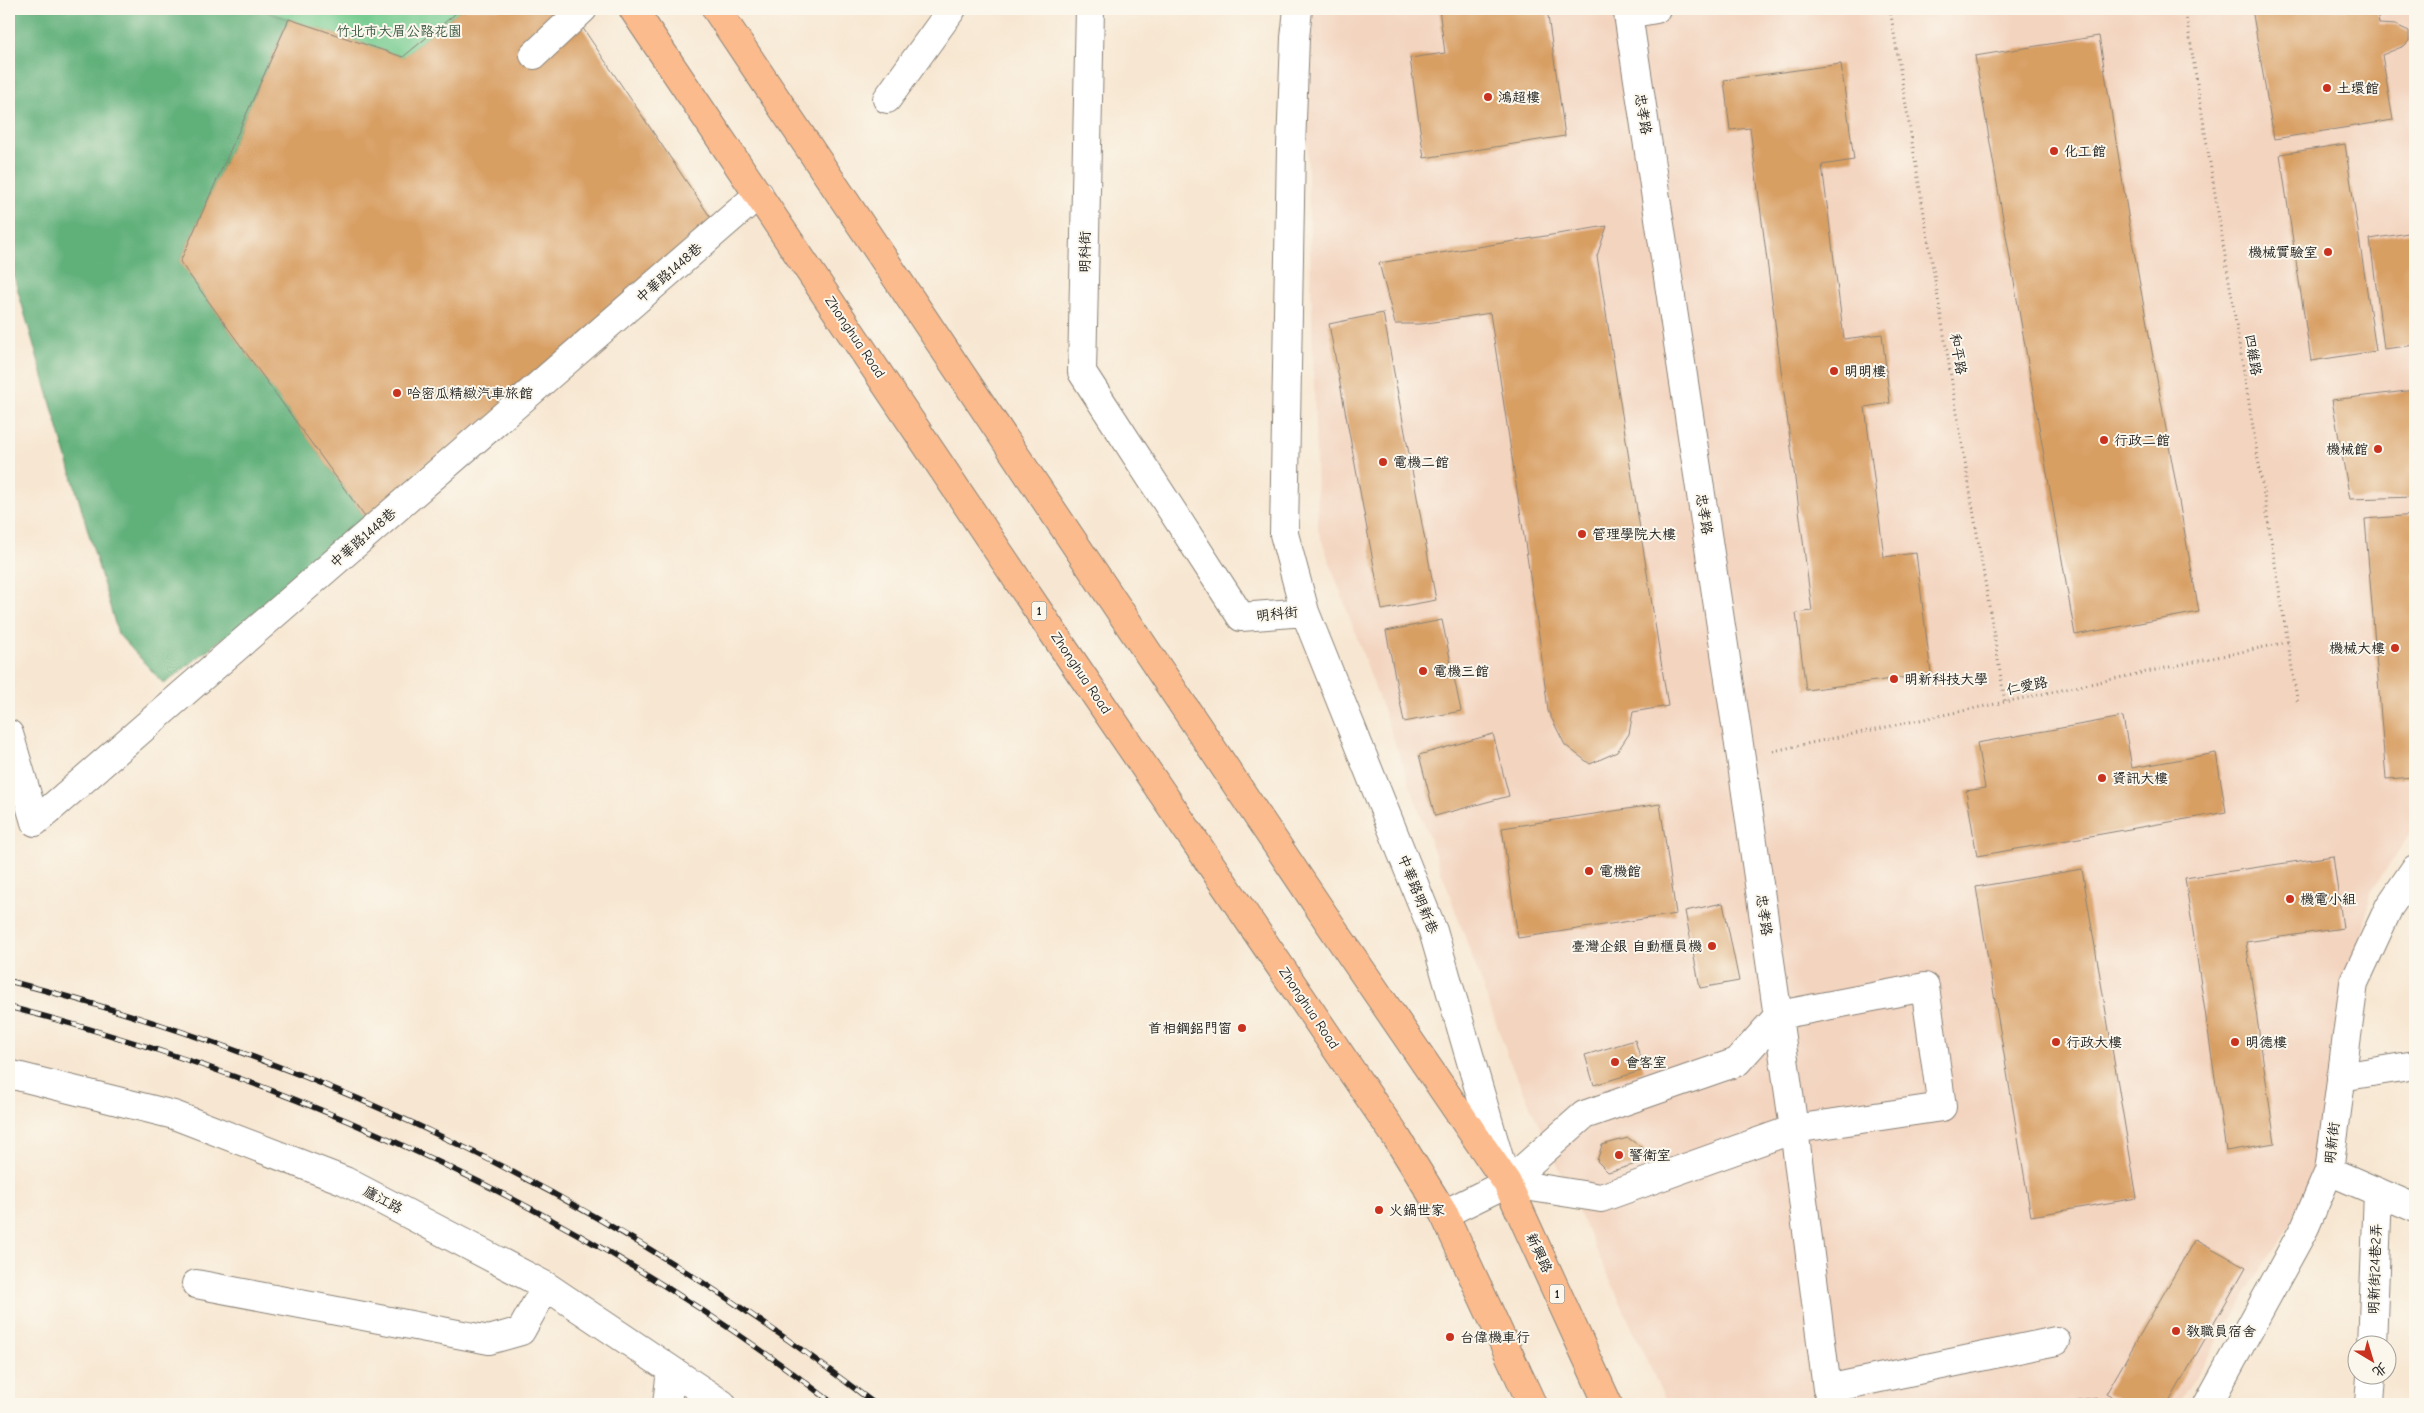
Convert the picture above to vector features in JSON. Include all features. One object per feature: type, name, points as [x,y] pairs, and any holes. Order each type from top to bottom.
[{"type":"main road","name":"Zhonghua Road","points":[[633,9],[760,194],[1062,646],[1397,1138],[1444,1214]]},
{"type":"main road","name":"1","points":[[716,9],[1340,939],[1507,1184]]},
{"type":"main road","name":"新興路","points":[[1507,1184],[1608,1404]]},
{"type":"main road","name":"1","points":[[1444,1214],[1532,1404]]},
{"type":"street","points":[[534,55],[583,9]]},
{"type":"street","points":[[887,99],[952,9]]},
{"type":"street","name":"明科街","points":[[1090,9],[1082,372],[1241,617],[1305,612],[1284,534],[1291,147],[1294,38],[1298,9]]},
{"type":"street","name":"忠孝路","points":[[1656,9],[1628,14],[1779,1015],[1827,1389],[2056,1341]]},
{"type":"street","name":"中華路1448巷","points":[[9,734],[36,822],[760,194]]},
{"type":"street","name":"中華路明新巷","points":[[1305,612],[1434,931],[1507,1184]]},
{"type":"street","name":"明新街","points":[[2208,1404],[2305,1227],[2329,1171],[2354,983],[2402,905],[2415,869]]},
{"type":"street","points":[[1444,1214],[1507,1184],[1584,1115],[1737,1062],[1779,1015],[1925,987],[1942,1107],[1794,1129],[1601,1198],[1507,1184]]},
{"type":"street","points":[[2341,1077],[2415,1065]]},
{"type":"street","name":"廬江路","points":[[9,1074],[174,1115],[345,1180],[546,1286],[722,1404]]},
{"type":"street","points":[[2329,1171],[2415,1208]]},
{"type":"street","name":"明新街24巷2弄","points":[[2372,1336],[2378,1192]]},
{"type":"street","points":[[196,1284],[489,1340],[521,1331],[546,1286]]},
{"type":"street","points":[[667,1404],[671,1370]]},
{"type":"street","points":[[2370,1404],[2371,1386]]},
{"type":"path","name":"和平路","points":[[1890,9],[2004,702]]},
{"type":"path","name":"四維路","points":[[2185,9],[2298,705]]},
{"type":"path","name":"仁愛路","points":[[1741,758],[2288,642]]},
{"type":"shaded area","name":"明新科技大學","points":[[1309,9],[2415,9],[2415,828],[2370,892],[2323,1171],[2179,1404],[1667,1404],[1510,1062],[1318,530],[1304,36]]},
{"type":"green space","points":[[9,9],[258,9],[289,19],[180,262],[370,524],[164,684],[118,634],[9,260]]},
{"type":"green space","name":"竹北市大眉公路花園","points":[[258,9],[461,9],[403,57]]},
{"type":"building","name":"哈密瓜精緻汽車旅館","points":[[461,9],[570,9],[713,221],[370,524],[180,262],[289,19],[403,57]]},
{"type":"building","name":"鴻超樓","points":[[1439,9],[1547,9],[1565,136],[1424,158],[1410,58],[1445,53]]},
{"type":"building","name":"土環館","points":[[2252,9],[2377,9],[2379,24],[2396,25],[2409,31],[2409,41],[2404,46],[2382,55],[2393,120],[2274,139]]},
{"type":"building","name":"行政二館","points":[[2099,36],[2133,246],[2199,612],[2075,635],[1975,56]]},
{"type":"building","name":"明明樓","points":[[1841,64],[1854,160],[1822,165],[1844,339],[1882,334],[1890,403],[1865,407],[1884,557],[1916,553],[1931,674],[1806,690],[1796,613],[1812,611],[1750,128],[1730,130],[1724,80]]},
{"type":"building","name":"機械實驗室","points":[[2345,144],[2376,351],[2311,361],[2280,154]]},
{"type":"building","name":"管理學院大樓","points":[[1607,226],[1597,256],[1668,706],[1633,712],[1629,734],[1617,752],[1590,764],[1565,745],[1548,711],[1539,635],[1490,313],[1421,324],[1395,324],[1379,263]]},
{"type":"building","points":[[2415,232],[2415,345],[2384,349],[2370,239]]},
{"type":"building","name":"電機二館","points":[[1383,313],[1436,600],[1382,610],[1329,324]]},
{"type":"building","name":"機械館","points":[[2415,390],[2415,497],[2350,499],[2332,400]]},
{"type":"building","name":"機械大樓","points":[[2415,515],[2415,777],[2386,779],[2365,519]]},
{"type":"building","name":"電機三館","points":[[1442,620],[1461,711],[1404,722],[1386,631]]},
{"type":"building","name":"資訊大樓","points":[[2123,717],[2132,768],[2216,753],[2226,812],[1977,856],[1966,791],[1985,788],[1977,743]]},
{"type":"building","points":[[1493,734],[1509,796],[1435,816],[1419,755]]},
{"type":"building","name":"電機館","points":[[1660,804],[1676,914],[1518,938],[1502,828]]},
{"type":"building","name":"明德樓","points":[[2333,856],[2343,928],[2246,942],[2275,1143],[2226,1151],[2185,878]]},
{"type":"building","name":"行政大樓","points":[[2082,869],[2137,1198],[2031,1216],[1976,887]]},
{"type":"building","name":"臺灣企銀 自動櫃員機","points":[[1723,903],[1739,981],[1700,988],[1685,911]]},
{"type":"building","name":"會客室","points":[[1635,1040],[1644,1070],[1594,1085],[1585,1055]]},
{"type":"building","name":"警衛室","points":[[1628,1138],[1644,1149],[1633,1165],[1608,1172],[1597,1161],[1602,1145]]},
{"type":"building","name":"教職員宿舍","points":[[2195,1239],[2246,1267],[2168,1404],[2123,1404],[2106,1394]]},
{"type":"building","points":[[2097,1398],[2098,1404],[2067,1404],[2067,1403]]},
{"type":"railway","points":[[9,981],[128,1014],[243,1053],[355,1097],[464,1147],[570,1203],[674,1264],[775,1331],[875,1404]]},
{"type":"railway","points":[[9,1007],[120,1038],[229,1075],[337,1116],[442,1163],[544,1216],[644,1273],[741,1336],[834,1404]]},
{"type":"place","name":"土環館","points":[[2327,88]]},
{"type":"place","name":"鴻超樓","points":[[1488,97]]},
{"type":"place","name":"化工館","points":[[2054,151]]},
{"type":"place","name":"機械實驗室","points":[[2328,252]]},
{"type":"place","name":"明明樓","points":[[1834,371]]},
{"type":"place","name":"哈密瓜精緻汽車旅館","points":[[397,393]]},
{"type":"place","name":"行政二館","points":[[2104,440]]},
{"type":"place","name":"機械館","points":[[2378,449]]},
{"type":"place","name":"電機二館","points":[[1383,462]]},
{"type":"place","name":"管理學院大樓","points":[[1582,534]]},
{"type":"place","name":"機械大樓","points":[[2395,648]]},
{"type":"place","name":"電機三館","points":[[1423,671]]},
{"type":"place","name":"明新科技大學","points":[[1894,679]]},
{"type":"place","name":"資訊大樓","points":[[2102,778]]},
{"type":"place","name":"電機館","points":[[1589,871]]},
{"type":"place","name":"機電小組","points":[[2290,899]]},
{"type":"place","name":"臺灣企銀 自動櫃員機","points":[[1712,946]]},
{"type":"place","name":"首相鋼鋁門窗","points":[[1242,1028]]},
{"type":"place","name":"行政大樓","points":[[2056,1042]]},
{"type":"place","name":"明德樓","points":[[2235,1042]]},
{"type":"place","name":"會客室","points":[[1615,1062]]},
{"type":"place","name":"警衛室","points":[[1619,1155]]},
{"type":"place","name":"火鍋世家","points":[[1379,1210]]},
{"type":"place","name":"教職員宿舍","points":[[2176,1331]]},
{"type":"place","name":"台偉機車行","points":[[1450,1337]]}]
